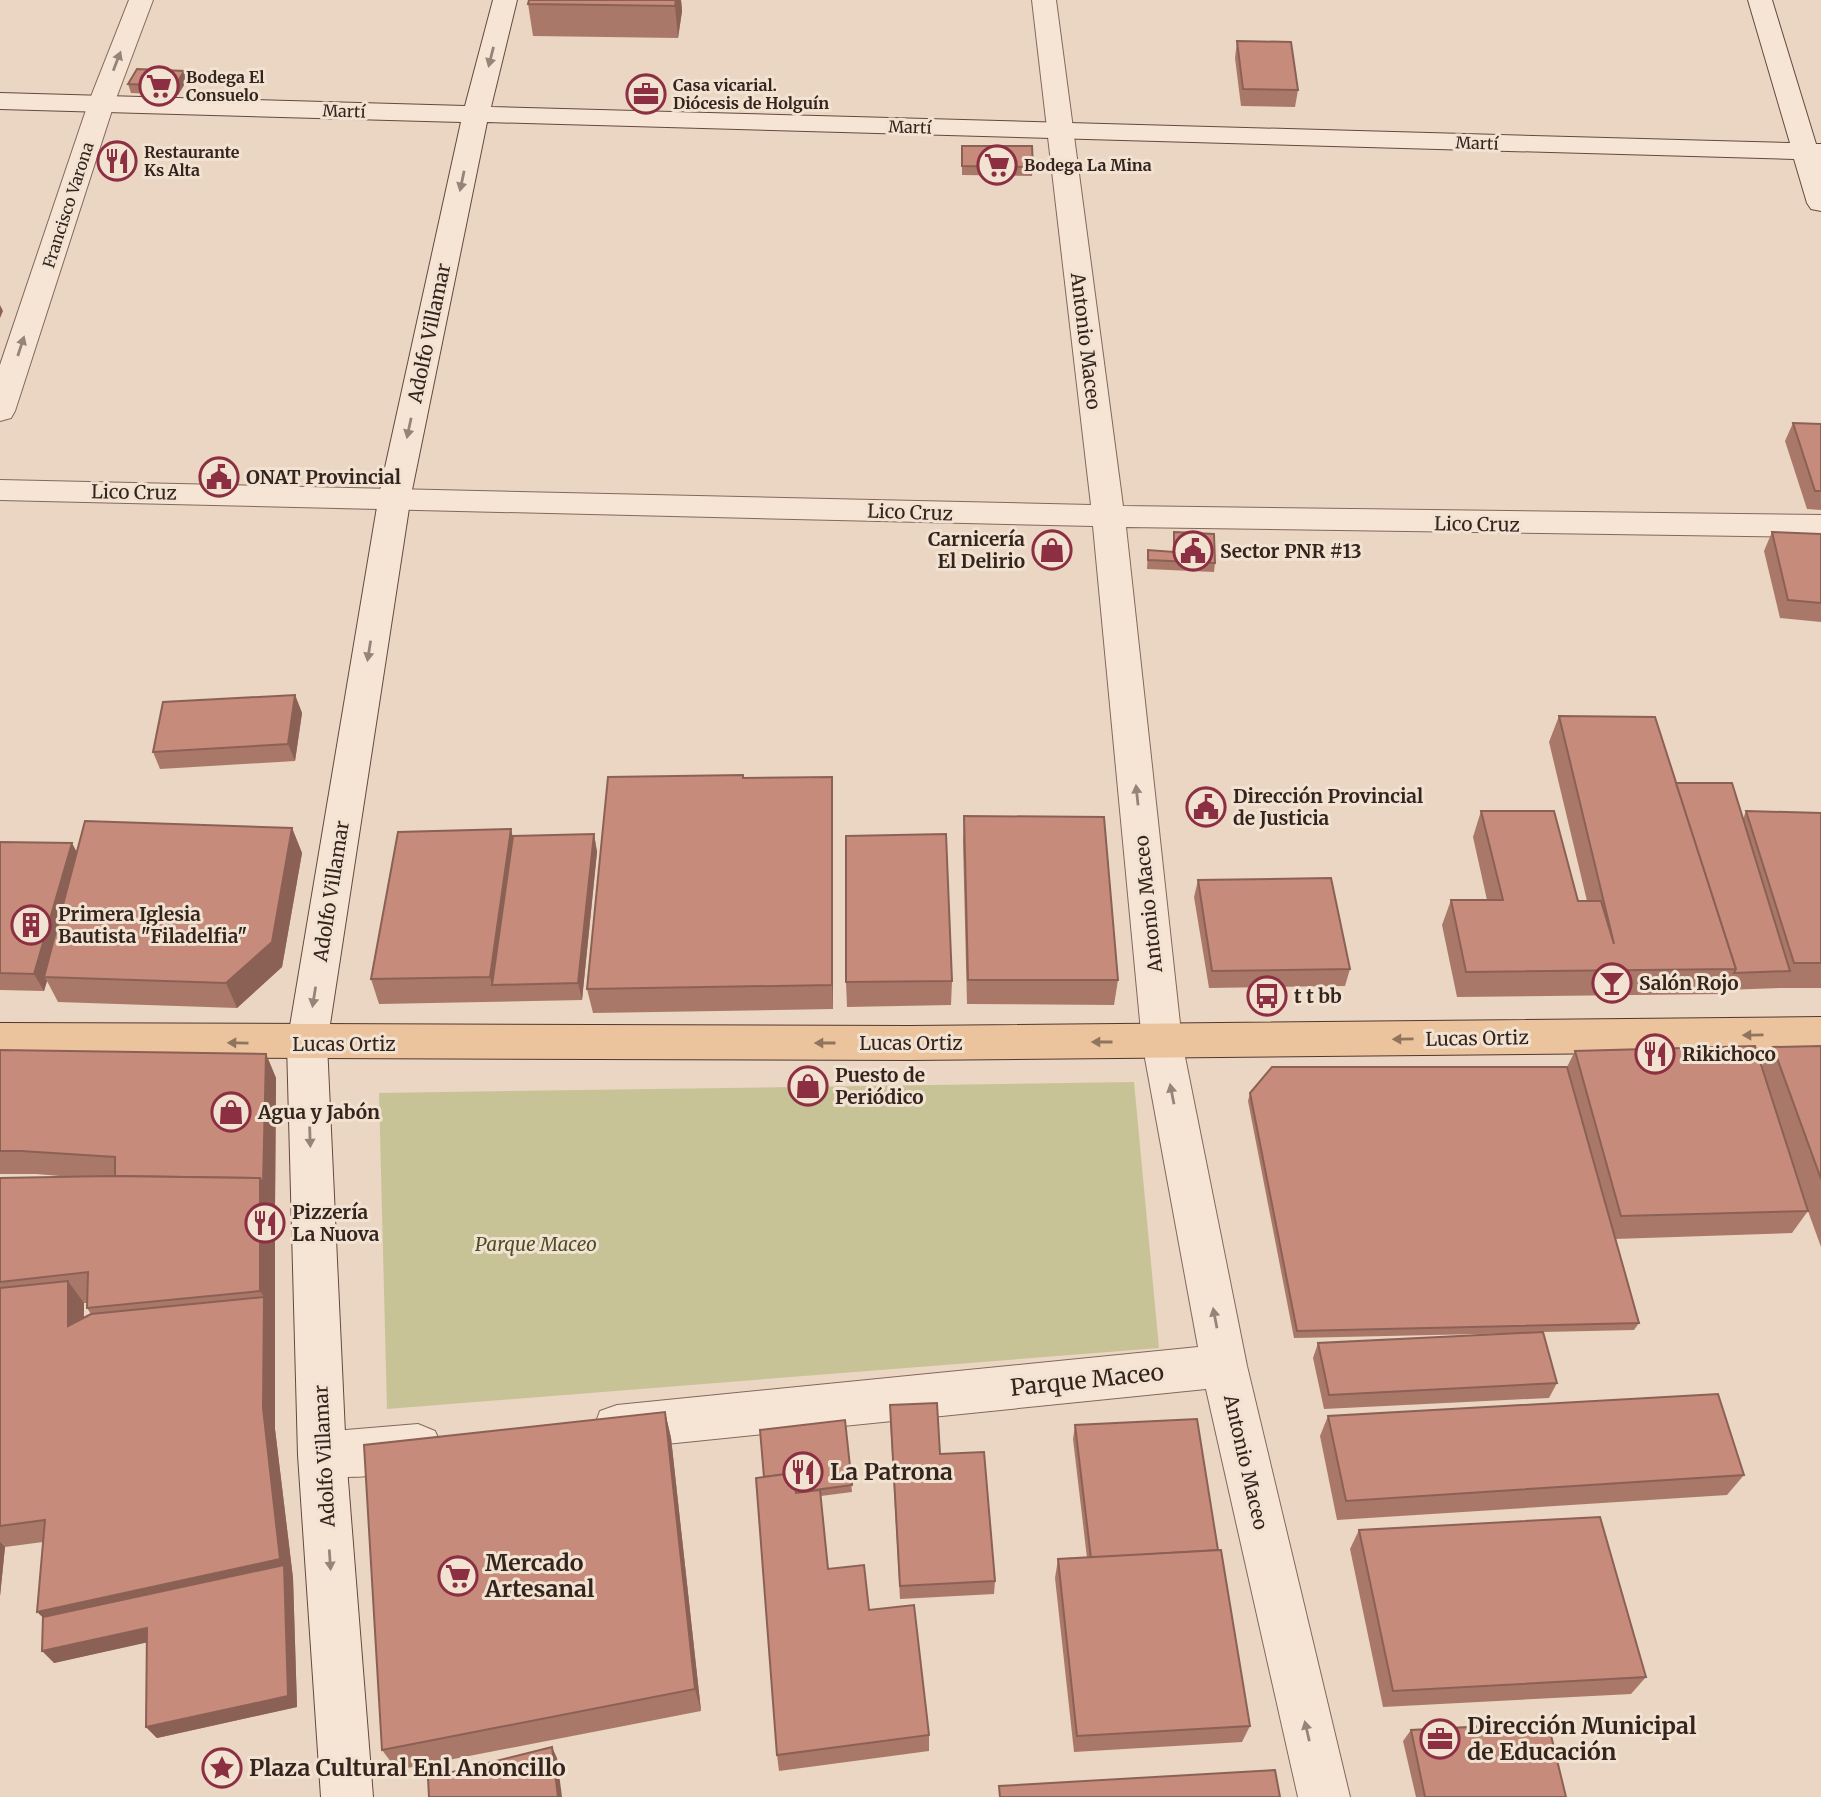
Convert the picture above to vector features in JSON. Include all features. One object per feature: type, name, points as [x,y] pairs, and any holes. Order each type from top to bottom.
[{"type":"main road","name":"Lucas Ortiz","points":[[0,1040],[306,1044],[1162,1042],[1821,1034]]},
{"type":"street","name":"Francisco Varona","points":[[0,411],[101,104],[141,0]]},
{"type":"street","name":"Adolfo Villamar","points":[[348,1797],[322,1455],[306,1044],[395,495],[477,114],[505,0]]},
{"type":"street","name":"Antonio Maceo","points":[[1044,0],[1109,519],[1162,1042],[1224,1366],[1324,1797]]},
{"type":"street","points":[[1760,0],[1812,152],[1821,203]]},
{"type":"street","name":"Martí","points":[[0,101],[1812,152]]},
{"type":"street","name":"Lico Cruz","points":[[0,490],[395,495],[1109,519],[1821,526]]},
{"type":"street","name":"Parque Maceo","points":[[572,1431],[1224,1366]]},
{"type":"street","points":[[322,1455],[461,1442]]},
{"type":"green space","name":"Parque Maceo","points":[[1134,1082],[1159,1348],[387,1409],[379,1093]]},
{"type":"building","points":[[529,0],[676,0],[675,6],[528,4]]},
{"type":"building","points":[[1237,41],[1291,42],[1298,90],[1243,89]]},
{"type":"building","points":[[137,69],[184,71],[175,86],[128,84]]},
{"type":"building","points":[[962,146],[1032,146],[1033,167],[962,166]]},
{"type":"building","points":[[1793,423],[1821,424],[1821,491],[1815,491]]},
{"type":"building","points":[[1174,532],[1214,534],[1215,563],[1148,560],[1148,550],[1174,552]]},
{"type":"building","points":[[1772,532],[1821,534],[1821,603],[1788,600]]},
{"type":"building","points":[[295,695],[288,744],[153,752],[163,702]]},
{"type":"building","points":[[1559,716],[1655,717],[1736,969],[1466,972],[1451,900],[1503,900],[1481,811],[1554,811],[1578,901],[1601,901],[1614,944]]},
{"type":"building","points":[[743,775],[743,778],[832,777],[832,985],[587,989],[608,777]]},
{"type":"building","points":[[1676,783],[1732,783],[1790,971],[1734,973],[1736,969]]},
{"type":"building","points":[[1746,811],[1821,813],[1821,963],[1794,963]]},
{"type":"building","points":[[964,816],[1104,817],[1118,980],[968,980]]},
{"type":"building","points":[[85,821],[292,828],[272,942],[226,983],[44,977]]},
{"type":"building","points":[[511,829],[490,977],[371,979],[398,832]]},
{"type":"building","points":[[594,834],[578,983],[492,985],[513,836]]},
{"type":"building","points":[[946,834],[952,981],[846,982],[846,836]]},
{"type":"building","name":"Primera Iglesia Bautista \"Filadelfia\"","points":[[0,842],[72,843],[34,974],[0,973]]},
{"type":"building","points":[[1331,878],[1350,969],[1212,971],[1198,880]]},
{"type":"building","points":[[1755,1046],[1808,1211],[1621,1216],[1575,1051]]},
{"type":"building","points":[[1821,1046],[1821,1179],[1773,1047]]},
{"type":"building","points":[[0,1050],[266,1054],[263,1185],[260,1178],[115,1176],[115,1157],[0,1151]]},
{"type":"building","points":[[1272,1067],[1567,1067],[1639,1323],[1297,1331],[1250,1093]]},
{"type":"building","points":[[0,1178],[260,1178],[260,1291],[87,1308],[88,1272],[0,1282]]},
{"type":"building","points":[[68,1281],[68,1326],[91,1314],[264,1297],[263,1408],[280,1559],[37,1612],[45,1520],[0,1526],[0,1288]]},
{"type":"building","points":[[1543,1332],[1557,1383],[1329,1395],[1318,1343]]},
{"type":"building","points":[[1718,1394],[1744,1475],[1346,1501],[1328,1416]]},
{"type":"building","points":[[937,1403],[940,1454],[984,1452],[995,1581],[900,1586],[890,1405]]},
{"type":"building","points":[[665,1412],[695,1689],[382,1750],[364,1445]]},
{"type":"building","points":[[1197,1419],[1218,1550],[1091,1558],[1075,1425]]},
{"type":"building","points":[[845,1420],[852,1485],[807,1491],[805,1474],[764,1477],[760,1430]]},
{"type":"building","points":[[794,1473],[796,1493],[820,1490],[828,1569],[864,1565],[869,1610],[914,1605],[929,1735],[777,1755],[756,1478]]},
{"type":"building","points":[[1600,1517],[1646,1677],[1393,1691],[1359,1530]]},
{"type":"building","points":[[1221,1550],[1250,1726],[1077,1736],[1058,1559]]},
{"type":"building","points":[[284,1565],[288,1696],[146,1727],[147,1628],[42,1651],[43,1617]]},
{"type":"building","points":[[1548,1723],[1566,1797],[1425,1797],[1411,1730]]},
{"type":"building","points":[[552,1747],[558,1797],[429,1797],[428,1778]]},
{"type":"building","points":[[1275,1770],[1280,1797],[1000,1797],[999,1786]]},
{"type":"place","name":"Bodega El Consuelo","points":[[159,86]]},
{"type":"place","name":"Casa vicarial. Diócesis de Holguín","points":[[646,94]]},
{"type":"place","name":"Restaurante Ks Alta","points":[[117,161]]},
{"type":"place","name":"Bodega La Mina","points":[[997,165]]},
{"type":"place","name":"ONAT Provincial","points":[[219,477]]},
{"type":"place","name":"Carnicería El Delirio","points":[[1052,550]]},
{"type":"place","name":"Sector PNR #13","points":[[1193,551]]},
{"type":"place","name":"Dirección Provincial de Justicia","points":[[1206,807]]},
{"type":"place","name":"Primera Iglesia Bautista \"Filadelfia\"","points":[[31,925]]},
{"type":"place","name":"Salón Rojo","points":[[1612,983]]},
{"type":"place","name":"t t bb","points":[[1267,996]]},
{"type":"place","name":"Rikichoco","points":[[1655,1054]]},
{"type":"place","name":"Puesto de Periódico","points":[[808,1086]]},
{"type":"place","name":"Agua y Jabón","points":[[231,1112]]},
{"type":"place","name":"Pizzería La Nuova","points":[[265,1223]]},
{"type":"place","name":"La Patrona","points":[[803,1472]]},
{"type":"place","name":"Mercado Artesanal","points":[[458,1576]]},
{"type":"place","name":"Dirección Municipal de Educación","points":[[1440,1739]]},
{"type":"place","name":"Plaza Cultural Enl Anoncillo","points":[[222,1768]]}]
